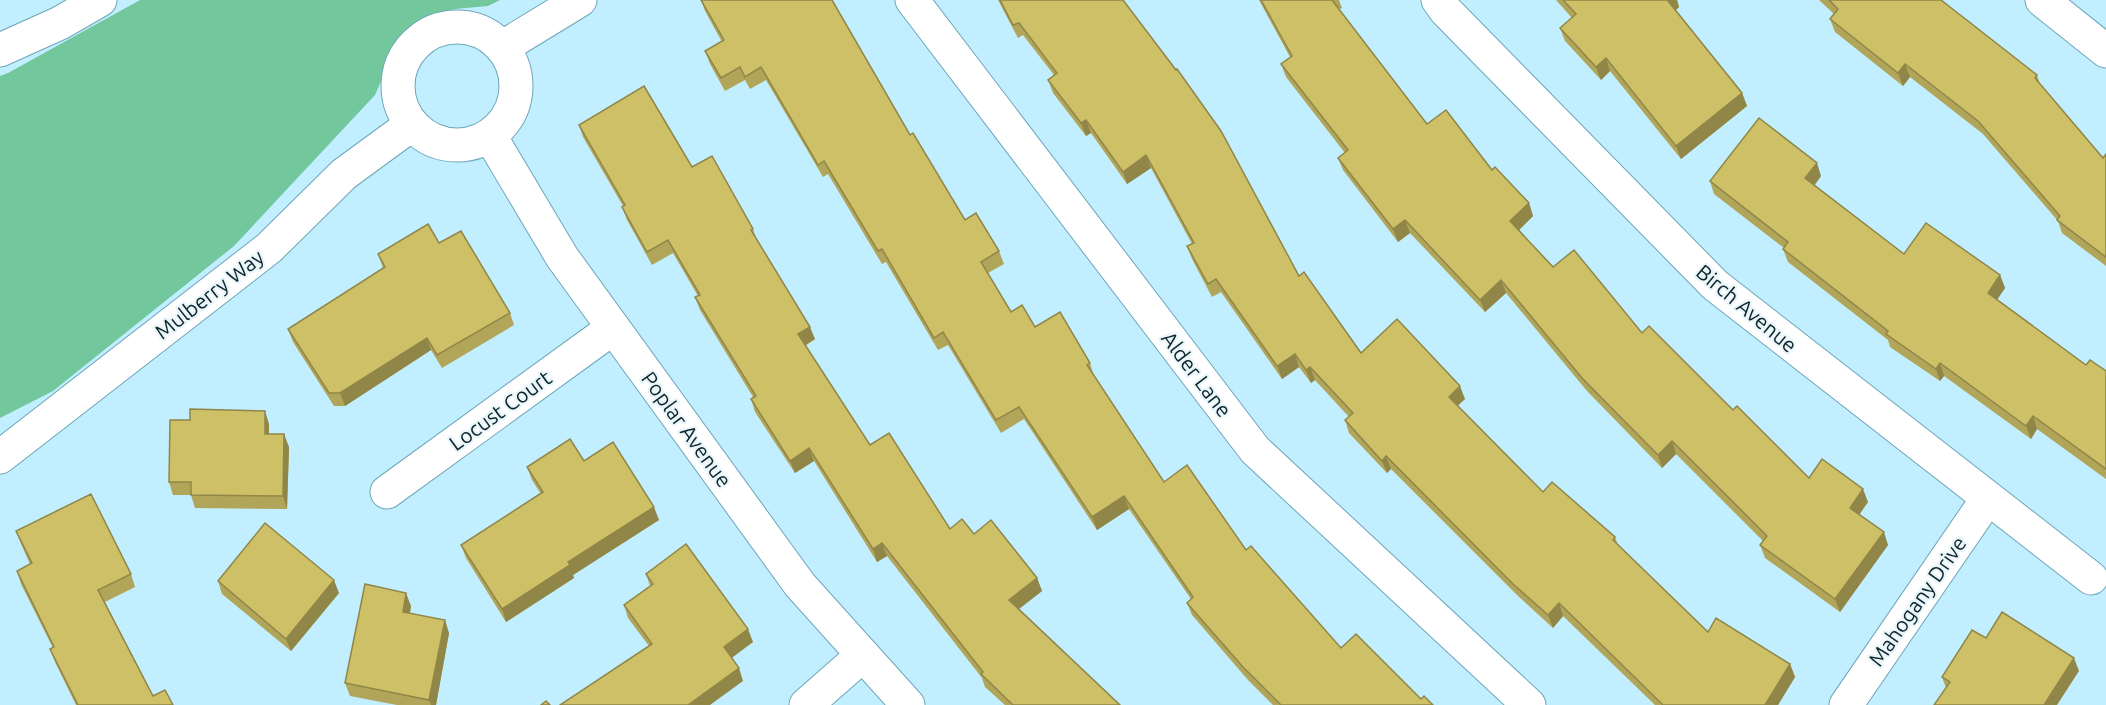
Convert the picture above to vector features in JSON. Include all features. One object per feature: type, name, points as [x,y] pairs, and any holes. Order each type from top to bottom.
[{"type":"street","points":[[0,50],[60,23],[100,0]]},
{"type":"street","points":[[503,47],[580,0]]},
{"type":"street","name":"Alder Lane","points":[[912,0],[1255,450],[1529,705]]},
{"type":"street","points":[[2042,0],[2106,51]]},
{"type":"street","name":"Birch Avenue","points":[[1447,4],[1715,285],[2091,578]]},
{"type":"street","points":[[459,25],[486,33],[503,47],[513,63],[517,85],[514,105],[505,122],[490,136],[466,146],[434,141],[411,124],[404,114],[397,85],[404,56],[429,32],[459,25]]},
{"type":"street","name":"Mulberry Way","points":[[0,457],[269,248],[344,174],[411,124]]},
{"type":"street","name":"Poplar Avenue","points":[[490,136],[562,257],[800,585],[908,705]]},
{"type":"street","name":"Locust Court","points":[[387,492],[613,327]]},
{"type":"street","name":"Mahogany Drive","points":[[1846,705],[1988,498]]},
{"type":"street","points":[[806,705],[863,655]]},
{"type":"green space","points":[[140,0],[500,0],[488,6],[455,9],[424,17],[400,38],[375,95],[234,246],[53,391],[0,418],[0,76]]},
{"type":"building","points":[[701,0],[832,0],[910,135],[913,133],[965,220],[976,213],[999,251],[981,262],[1011,312],[1022,305],[1035,327],[1060,312],[1090,363],[1087,365],[1164,482],[1187,465],[1246,550],[1251,546],[1341,648],[1356,634],[1421,699],[1424,696],[1433,705],[1281,705],[1243,667],[1187,603],[1193,597],[1124,496],[1092,517],[1019,407],[996,420],[943,332],[934,338],[882,249],[878,251],[824,161],[818,165],[761,67],[745,77],[740,67],[721,78],[705,51],[724,40]]},
{"type":"building","points":[[1000,0],[1123,0],[1177,69],[1221,131],[1299,276],[1304,272],[1361,353],[1397,319],[1460,386],[1449,397],[1543,492],[1552,482],[1615,537],[1613,540],[1708,632],[1716,618],[1790,664],[1765,705],[1663,705],[1559,603],[1548,615],[1513,584],[1386,456],[1382,461],[1345,420],[1353,413],[1310,367],[1306,370],[1295,354],[1277,366],[1216,279],[1208,284],[1187,246],[1194,243],[1146,155],[1123,172],[1086,120],[1081,123],[1048,80],[1057,73],[1019,23],[1013,25]]},
{"type":"building","points":[[1261,0],[1332,0],[1427,124],[1446,110],[1492,170],[1495,167],[1529,203],[1510,221],[1553,267],[1574,250],[1642,333],[1649,326],[1733,410],[1737,406],[1809,478],[1822,459],[1863,489],[1850,508],[1884,532],[1835,599],[1760,545],[1767,536],[1672,441],[1658,455],[1582,378],[1501,280],[1480,300],[1405,220],[1393,229],[1338,158],[1348,150],[1281,64],[1292,56]]},
{"type":"building","points":[[1563,0],[1668,0],[1742,93],[1676,146],[1606,58],[1596,67],[1560,28],[1576,14]]},
{"type":"building","points":[[1829,0],[1941,0],[2037,75],[2035,78],[2103,158],[2106,154],[2106,257],[2057,220],[2060,216],[1978,121],[1905,64],[1898,73],[1830,19],[1838,9]]},
{"type":"building","points":[[644,86],[692,167],[712,156],[753,229],[751,230],[810,327],[798,334],[870,445],[889,433],[950,529],[962,519],[974,534],[991,520],[1037,578],[1009,600],[1120,705],[1013,705],[981,674],[983,672],[882,543],[873,549],[809,448],[790,461],[751,399],[756,396],[695,297],[700,295],[668,240],[647,252],[622,207],[625,205],[579,125]]},
{"type":"building","points":[[1759,118],[1817,163],[1805,178],[1904,254],[1926,223],[2000,275],[1988,293],[2086,365],[2090,360],[2106,371],[2106,469],[2033,416],[2026,426],[1940,363],[1936,369],[1886,334],[1888,331],[1783,249],[1788,242],[1710,181]]},
{"type":"building","points":[[428,224],[439,243],[461,231],[510,313],[437,355],[427,338],[340,393],[329,393],[288,329],[385,267],[378,254]]},
{"type":"building","points":[[190,409],[265,411],[265,434],[284,434],[283,496],[191,495],[191,482],[169,482],[170,420],[190,420]]},
{"type":"building","points":[[570,439],[584,461],[613,442],[654,507],[568,562],[570,565],[502,609],[461,545],[543,492],[527,467]]},
{"type":"building","points":[[91,494],[131,574],[98,590],[153,696],[165,690],[173,705],[78,705],[50,649],[54,647],[17,571],[32,563],[16,531]]},
{"type":"building","points":[[265,523],[334,580],[286,639],[218,581]]},
{"type":"building","points":[[686,544],[748,629],[724,647],[739,668],[688,705],[560,705],[652,644],[624,605],[653,584],[646,574]]},
{"type":"building","points":[[365,584],[406,593],[403,612],[445,620],[429,700],[345,683]]},
{"type":"building","points":[[2002,612],[2074,658],[2044,705],[1934,705],[1950,682],[1942,677],[1972,630],[1986,638]]}]
